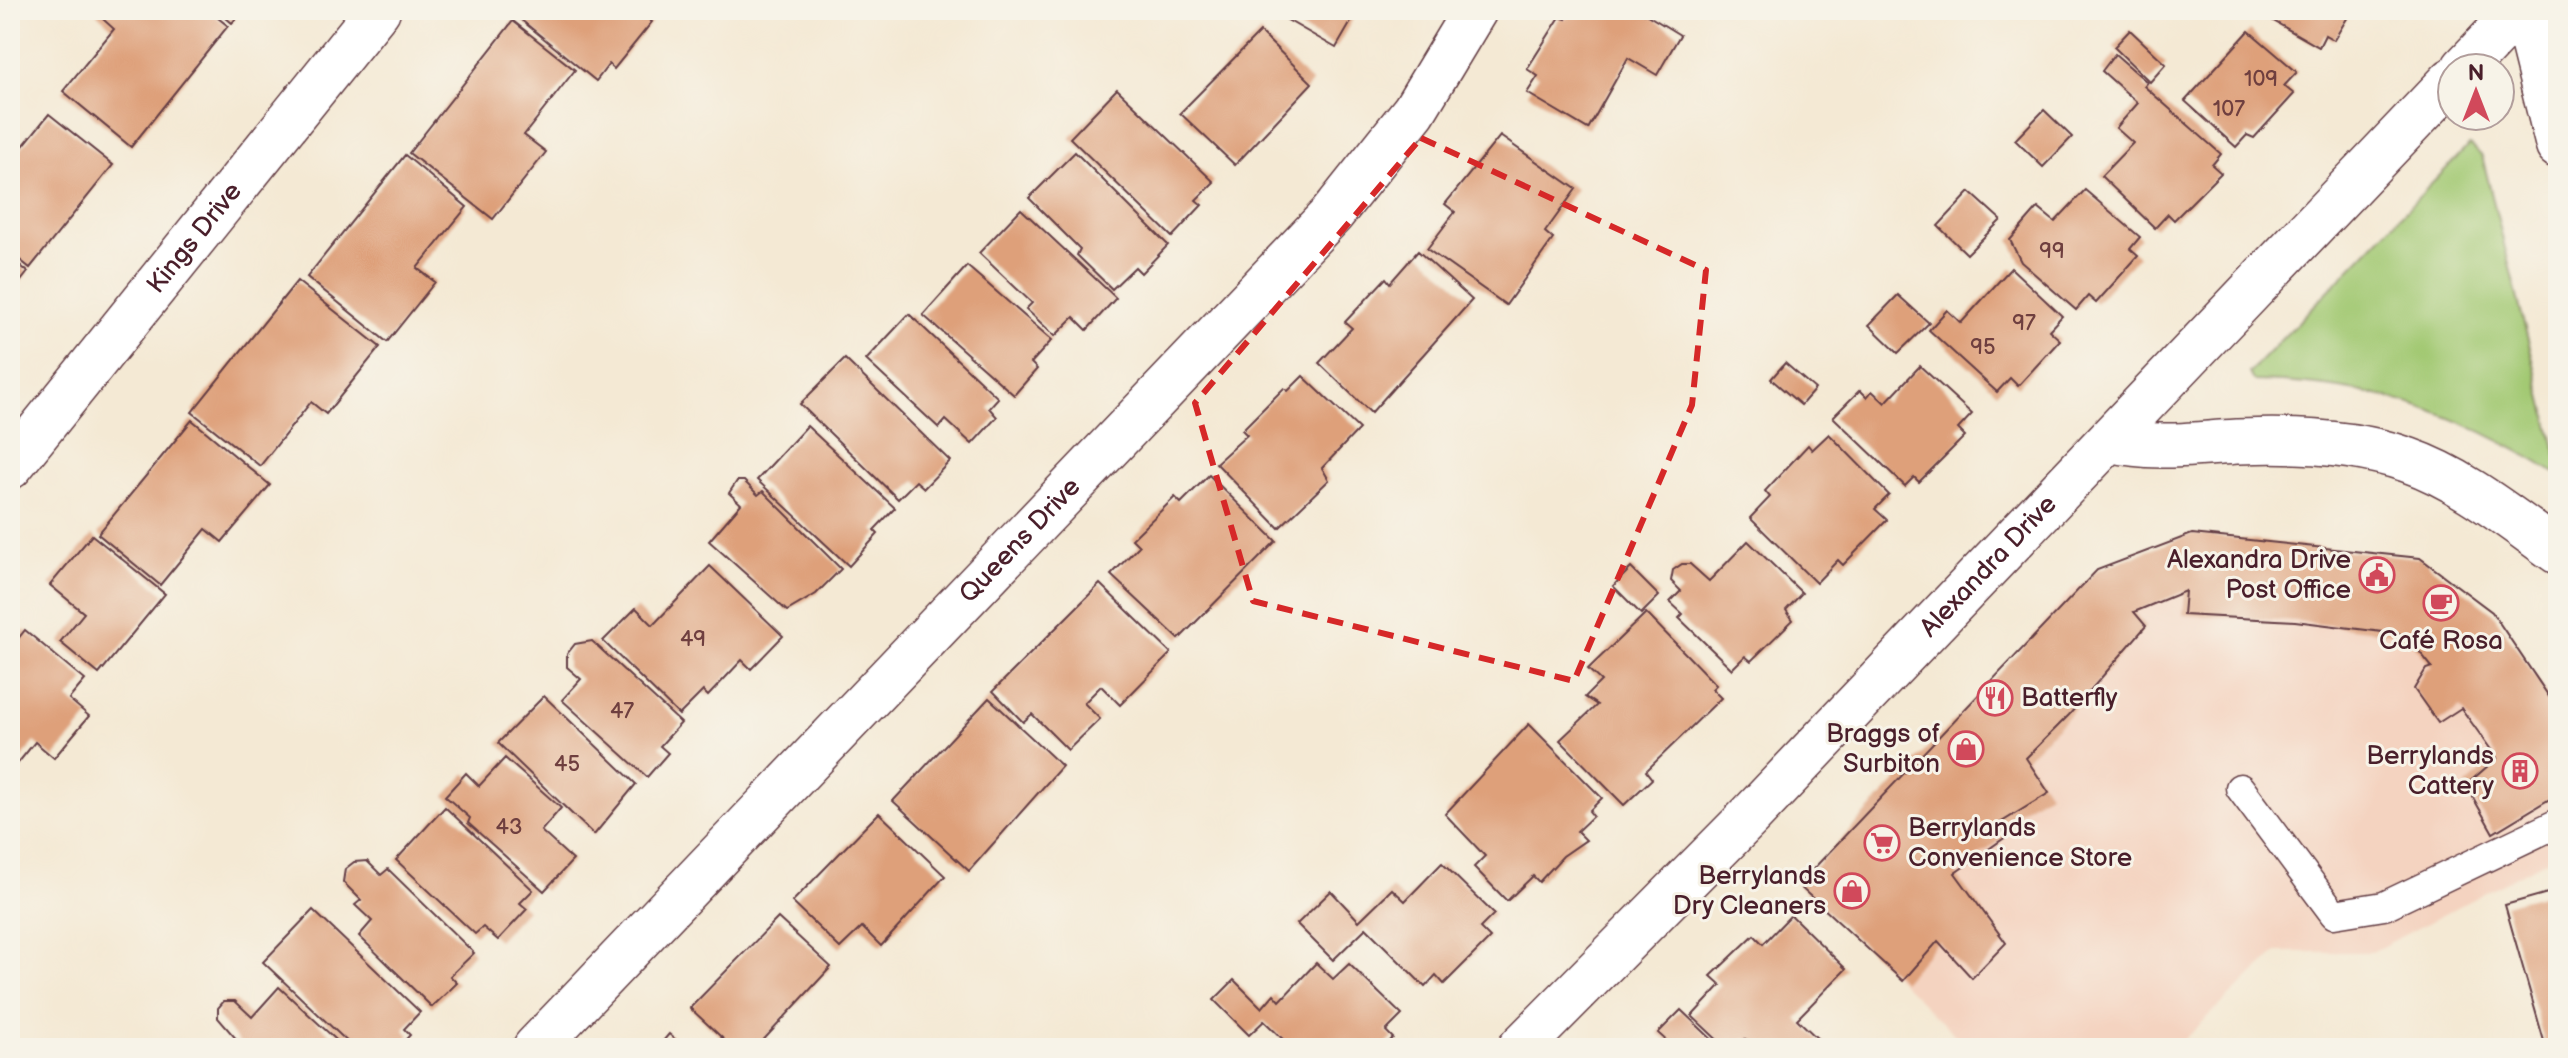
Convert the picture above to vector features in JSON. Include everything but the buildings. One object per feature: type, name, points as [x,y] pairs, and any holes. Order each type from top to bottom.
[{"type":"street","name":"Kings Drive","points":[[10,467],[378,10]]},
{"type":"street","name":"Queens Drive","points":[[535,1048],[1332,214],[1414,111],[1475,10]]},
{"type":"street","points":[[2479,52],[2503,27],[2512,10]]},
{"type":"street","points":[[2524,10],[2558,146]]},
{"type":"street","name":"Alexandra Drive","points":[[1520,1048],[1751,815],[2436,97]]},
{"type":"street","points":[[2112,440],[2142,447],[2258,441],[2346,445],[2408,460],[2472,491],[2558,552]]},
{"type":"lane","points":[[2240,788],[2334,914],[2384,906],[2558,823]]},
{"type":"highlighted area","points":[[1421,138],[1706,270],[1692,405],[1574,681],[1253,601],[1195,403]]},
{"type":"shaded area","points":[[2179,546],[2397,562],[2558,736],[2558,854],[2372,952],[2277,952],[2175,1048],[1968,1048],[1814,896],[2073,588]]},
{"type":"green space","points":[[2469,145],[2482,156],[2558,460],[2558,472],[2555,473],[2482,432],[2411,404],[2336,387],[2253,381],[2249,373]]},
{"type":"place","name":"Alexandra Drive Post Office","points":[[2377,575]]},
{"type":"place","name":"Café Rosa","points":[[2441,603]]},
{"type":"place","name":"Batterfly","points":[[1995,698]]},
{"type":"place","name":"Braggs of Surbiton","points":[[1966,749]]},
{"type":"place","name":"Berrylands Cattery","points":[[2520,771]]},
{"type":"place","name":"Berrylands Convenience Store","points":[[1882,843]]},
{"type":"place","name":"Berrylands Dry Cleaners","points":[[1852,891]]}]
